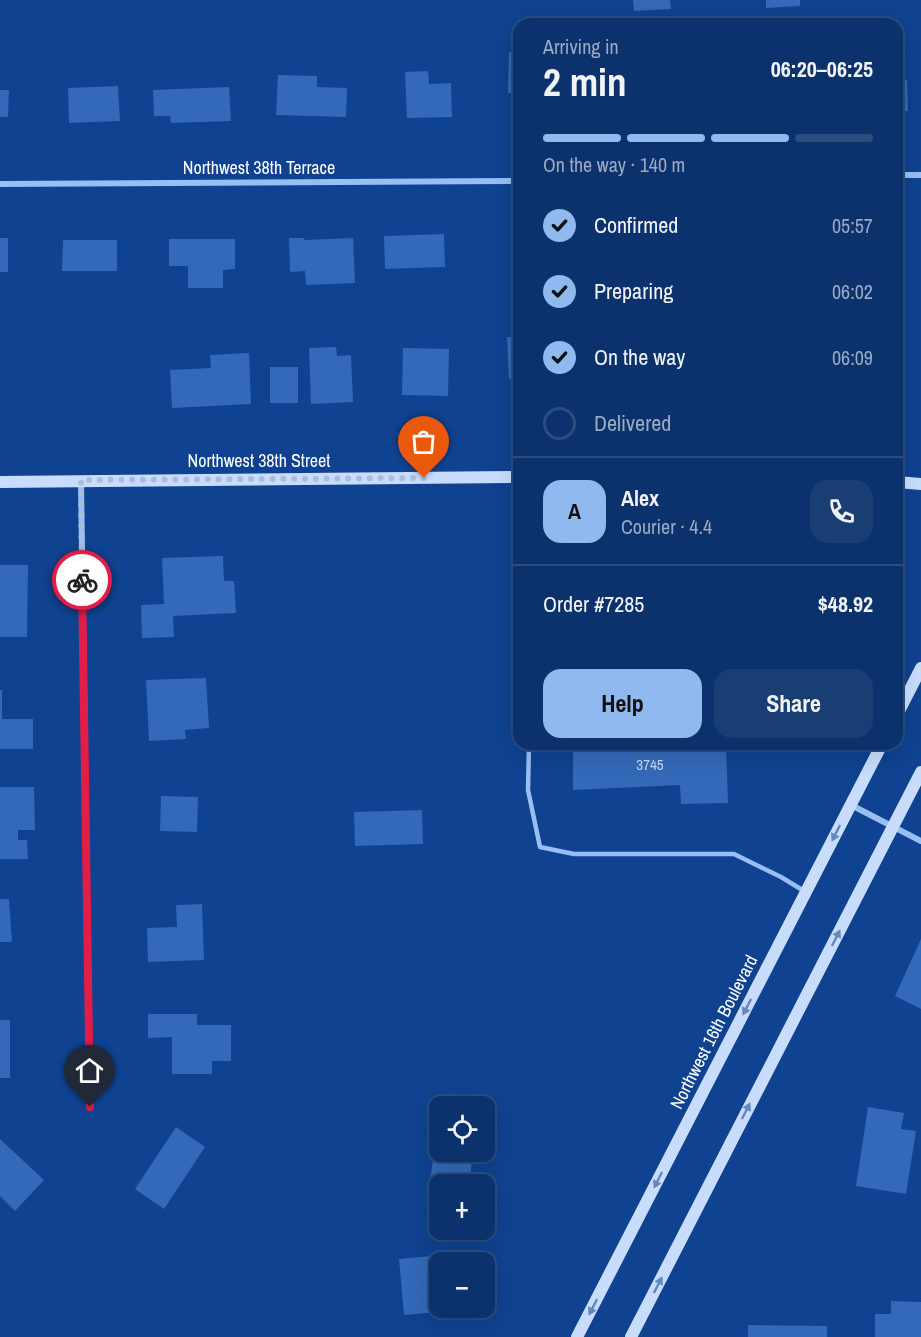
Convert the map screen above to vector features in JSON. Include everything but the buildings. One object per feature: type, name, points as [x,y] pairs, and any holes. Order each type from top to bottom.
[{"type":"main road","name":"Northwest 38th Street","points":[[0,482],[513,477]]},
{"type":"main road","points":[[903,482],[921,484]]},
{"type":"main road","points":[[903,703],[921,668]]},
{"type":"main road","name":"Northwest 16th Boulevard","points":[[577,1337],[879,750]]},
{"type":"main road","points":[[631,1337],[921,772]]},
{"type":"street","points":[[903,176],[921,175]]},
{"type":"street","name":"Northwest 38th Terrace","points":[[0,184],[513,181]]},
{"type":"street","points":[[81,480],[90,1107]]},
{"type":"street","points":[[851,805],[921,842]]},
{"type":"lane","points":[[529,750],[528,790],[540,847],[574,854],[734,854],[781,877],[806,893]]},
{"type":"way so far","points":[[82,580],[81,480],[424,478]]},
{"type":"route","points":[[82,580],[90,1107]]}]
